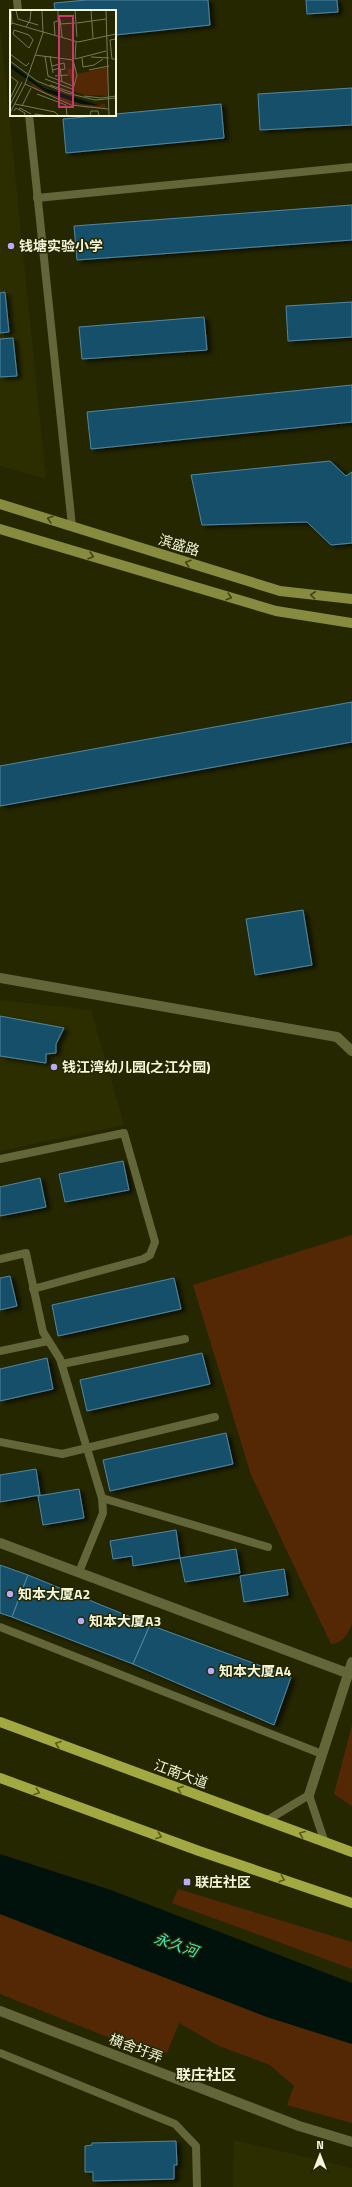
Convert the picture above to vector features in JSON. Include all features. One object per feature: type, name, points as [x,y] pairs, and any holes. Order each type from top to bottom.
[{"type":"main road","name":"滨盛路","points":[[0,504],[280,591],[352,599]]},
{"type":"main road","points":[[0,528],[276,611],[352,623]]},
{"type":"main road","name":"江南大道","points":[[0,1722],[352,1852]]},
{"type":"main road","points":[[0,1778],[199,1851],[352,1903]]},
{"type":"street","points":[[0,978],[337,1037],[352,1051]]},
{"type":"street","points":[[0,1543],[347,1673]]},
{"type":"street","points":[[309,1795],[347,1673],[352,1662]]},
{"type":"street","name":"横舍圩弄","points":[[0,2011],[300,2126],[352,2142]]},
{"type":"lane","points":[[17,0],[18,10]]},
{"type":"lane","points":[[29,116],[72,526]]},
{"type":"lane","points":[[38,198],[352,167]]},
{"type":"lane","points":[[0,1159],[124,1133],[154,1236],[155,1242],[150,1255],[143,1259],[33,1289]]},
{"type":"lane","points":[[0,1258],[26,1253],[43,1332],[62,1364],[102,1498],[103,1513],[79,1572]]},
{"type":"lane","points":[[62,1364],[185,1339]]},
{"type":"lane","points":[[0,1351],[48,1341]]},
{"type":"lane","points":[[0,1442],[62,1454],[215,1417]]},
{"type":"lane","points":[[102,1498],[268,1547]]},
{"type":"lane","points":[[0,1627],[322,1754]]},
{"type":"lane","points":[[266,1821],[309,1795],[325,1843]]},
{"type":"lane","points":[[0,2053],[175,2124],[196,2146],[197,2187]]},
{"type":"shaded area","name":"钱塘实验小学","points":[[0,26],[46,479],[0,466]]},
{"type":"shaded area","name":"钱江湾幼儿园(之江分园)","points":[[0,1000],[91,1010],[124,1125],[0,1151]]},
{"type":"shaded area","points":[[352,1235],[352,1624],[344,1638],[335,1644],[331,1644],[251,1475],[193,1285]]},
{"type":"shaded area","points":[[352,1725],[352,1806],[334,1794]]},
{"type":"shaded area","points":[[178,1889],[352,1942],[352,1969],[172,1903]]},
{"type":"shaded area","points":[[0,1914],[267,2017],[352,2044],[352,2123],[287,2105],[294,2086],[270,2065],[219,2046],[179,2023],[167,2053],[140,2050],[0,1994]]},
{"type":"shaded area","points":[[234,2140],[352,2168],[352,2187],[233,2187]]},
{"type":"water","name":"永久河","points":[[0,1854],[111,1890],[352,1983],[352,2044],[267,2017],[0,1914]]},
{"type":"building","points":[[86,0],[208,0],[210,25],[116,35],[116,10],[55,10],[54,3]]},
{"type":"building","points":[[306,0],[337,0],[338,12],[307,14]]},
{"type":"building","points":[[352,88],[352,125],[260,130],[258,94]]},
{"type":"building","points":[[221,104],[224,138],[66,153],[63,119],[95,116],[116,116],[116,114]]},
{"type":"building","points":[[352,205],[352,240],[77,260],[74,226]]},
{"type":"building","points":[[5,292],[9,332],[0,333],[0,293]]},
{"type":"building","points":[[352,302],[352,337],[288,341],[286,306]]},
{"type":"building","points":[[204,317],[207,350],[82,359],[79,327]]},
{"type":"building","points":[[13,338],[17,376],[0,377],[0,339]]},
{"type":"building","points":[[352,385],[352,422],[91,449],[87,412]]},
{"type":"building","points":[[330,461],[346,476],[352,472],[352,543],[331,545],[307,522],[202,525],[191,475]]},
{"type":"building","points":[[352,702],[352,742],[0,806],[0,766]]},
{"type":"building","points":[[303,910],[312,965],[255,975],[246,919]]},
{"type":"building","points":[[0,1016],[64,1028],[56,1044],[56,1053],[46,1054],[46,1063],[0,1056]]},
{"type":"building","points":[[123,1161],[129,1190],[65,1202],[59,1174]]},
{"type":"building","points":[[40,1178],[46,1207],[0,1216],[0,1187]]},
{"type":"building","points":[[10,1276],[17,1306],[0,1310],[0,1278]]},
{"type":"building","points":[[174,1278],[181,1309],[58,1336],[52,1305]]},
{"type":"building","points":[[202,1353],[210,1384],[87,1411],[80,1380]]},
{"type":"building","points":[[47,1358],[53,1389],[0,1401],[0,1369]]},
{"type":"building","points":[[226,1433],[233,1464],[110,1491],[103,1460]]},
{"type":"building","points":[[36,1469],[40,1495],[0,1502],[0,1475]]},
{"type":"building","points":[[79,1489],[84,1518],[43,1525],[38,1496]]},
{"type":"building","points":[[176,1530],[180,1558],[133,1566],[132,1556],[113,1559],[110,1541]]},
{"type":"building","points":[[236,1549],[240,1573],[185,1582],[180,1558]]},
{"type":"building","name":"知本大厦A2","points":[[0,1565],[28,1575],[12,1617],[0,1613]]},
{"type":"building","points":[[284,1569],[288,1595],[244,1602],[240,1576]]},
{"type":"building","name":"知本大厦A3","points":[[28,1575],[150,1625],[133,1664],[12,1617]]},
{"type":"building","name":"知本大厦A4","points":[[150,1625],[291,1677],[274,1725],[133,1664]]},
{"type":"building","points":[[176,2141],[177,2165],[174,2165],[174,2179],[93,2181],[93,2172],[85,2172],[85,2146],[92,2145],[92,2143]]},
{"type":"place","name":"钱塘实验小学","points":[[11,246]]},
{"type":"place","name":"钱江湾幼儿园(之江分园)","points":[[54,1067]]},
{"type":"place","name":"知本大厦A2","points":[[10,1594]]},
{"type":"place","name":"知本大厦A3","points":[[81,1621]]},
{"type":"place","name":"知本大厦A4","points":[[211,1671]]},
{"type":"place","name":"联庄社区","points":[[187,1882]]},
{"type":"district","name":"联庄社区","points":[[206,2075]]}]
